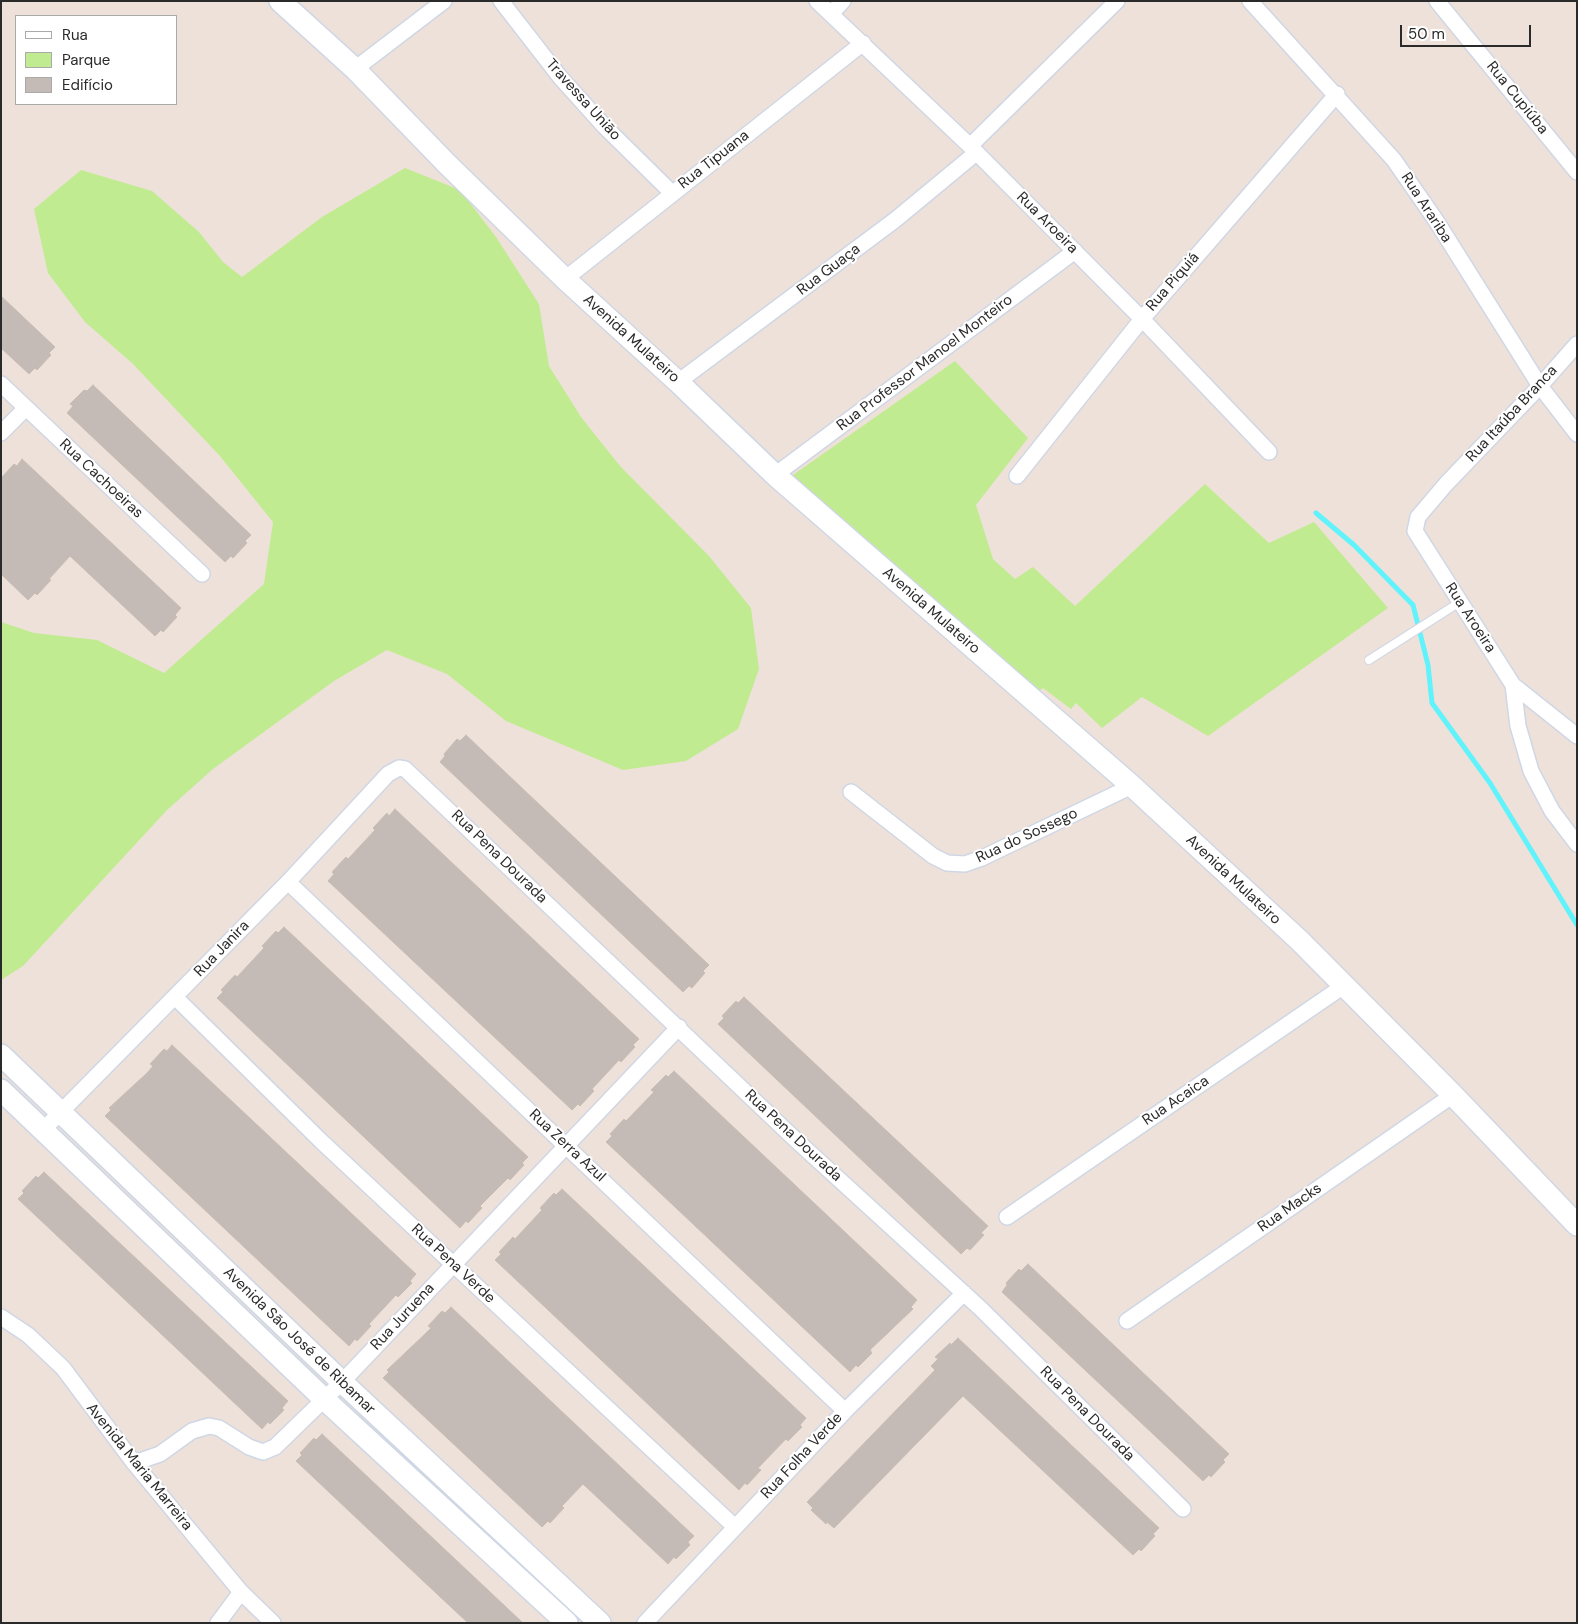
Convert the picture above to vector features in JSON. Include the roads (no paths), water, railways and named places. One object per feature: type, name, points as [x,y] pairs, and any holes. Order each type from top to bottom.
[{"type":"street","name":"Avenida Mulateiro","points":[[280,1],[355,69],[565,279],[678,382],[775,475],[1132,786],[1346,985],[1577,1225]]},
{"type":"street","points":[[355,69],[444,1]]},
{"type":"street","name":"Travessa União","points":[[501,1],[560,77],[604,126],[672,193]]},
{"type":"street","name":"Rua Aroeira","points":[[817,1],[973,149],[1142,318],[1269,452]]},
{"type":"street","points":[[831,14],[843,1]]},
{"type":"street","name":"Rua Guaça","points":[[678,382],[895,220],[973,149],[1118,1]]},
{"type":"street","name":"Rua Arariba","points":[[1250,1],[1394,160],[1437,222],[1540,386],[1577,434]]},
{"type":"street","name":"Rua Cupiúba","points":[[1437,1],[1577,172]]},
{"type":"street","name":"Rua Tipuana","points":[[565,279],[863,43]]},
{"type":"street","name":"Rua Piquiá","points":[[1017,476],[1142,318],[1336,94]]},
{"type":"street","name":"Rua Professor Manoel Monteiro","points":[[775,475],[1075,251]]},
{"type":"street","name":"Rua Itaúba Branca","points":[[1446,484],[1540,386],[1577,344]]},
{"type":"street","name":"Rua Cachoeiras","points":[[1,384],[202,574]]},
{"type":"street","points":[[1,432],[26,408]]},
{"type":"street","name":"Rua Aroeira","points":[[1446,484],[1418,517],[1415,531],[1513,685],[1577,736]]},
{"type":"street","points":[[1513,685],[1518,726],[1531,770],[1552,811],[1577,844]]},
{"type":"street","name":"Rua Janira","points":[[43,1130],[288,882],[388,774],[399,768]]},
{"type":"street","name":"Rua Pena Dourada","points":[[399,768],[412,774],[797,1141],[964,1293],[1183,1508]]},
{"type":"street","name":"Rua do Sossego","points":[[851,792],[932,856],[947,863],[965,864],[982,858],[1132,786]]},
{"type":"street","name":"Rua Zerra Azul","points":[[288,882],[845,1411]]},
{"type":"street","name":"Rua Acaica","points":[[1006,1217],[1346,985]]},
{"type":"street","name":"Rua Pena Verde","points":[[175,997],[322,1142],[735,1527]]},
{"type":"street","name":"Rua Juruena","points":[[134,1463],[160,1454],[192,1431],[209,1426],[219,1428],[249,1447],[263,1452],[275,1447],[342,1382],[679,1027]]},
{"type":"street","name":"Avenida São José de Ribamar","points":[[1,1055],[342,1382],[600,1623]]},
{"type":"street","name":"Avenida São José de Ribamar","points":[[1,1090],[324,1399],[567,1623]]},
{"type":"street","name":"Rua Macks","points":[[1128,1321],[1453,1095]]},
{"type":"street","name":"Rua Folha Verde","points":[[645,1623],[845,1411],[964,1293]]},
{"type":"street","name":"Avenida Maria Marreira","points":[[1,1317],[28,1335],[63,1368],[134,1463],[240,1592],[273,1623]]},
{"type":"street","points":[[218,1623],[240,1592]]},
{"type":"lane","points":[[1369,660],[1460,602]]},
{"type":"waterway","points":[[1316,513],[1354,545],[1413,605],[1428,665],[1432,703],[1490,783],[1577,925]]}]
